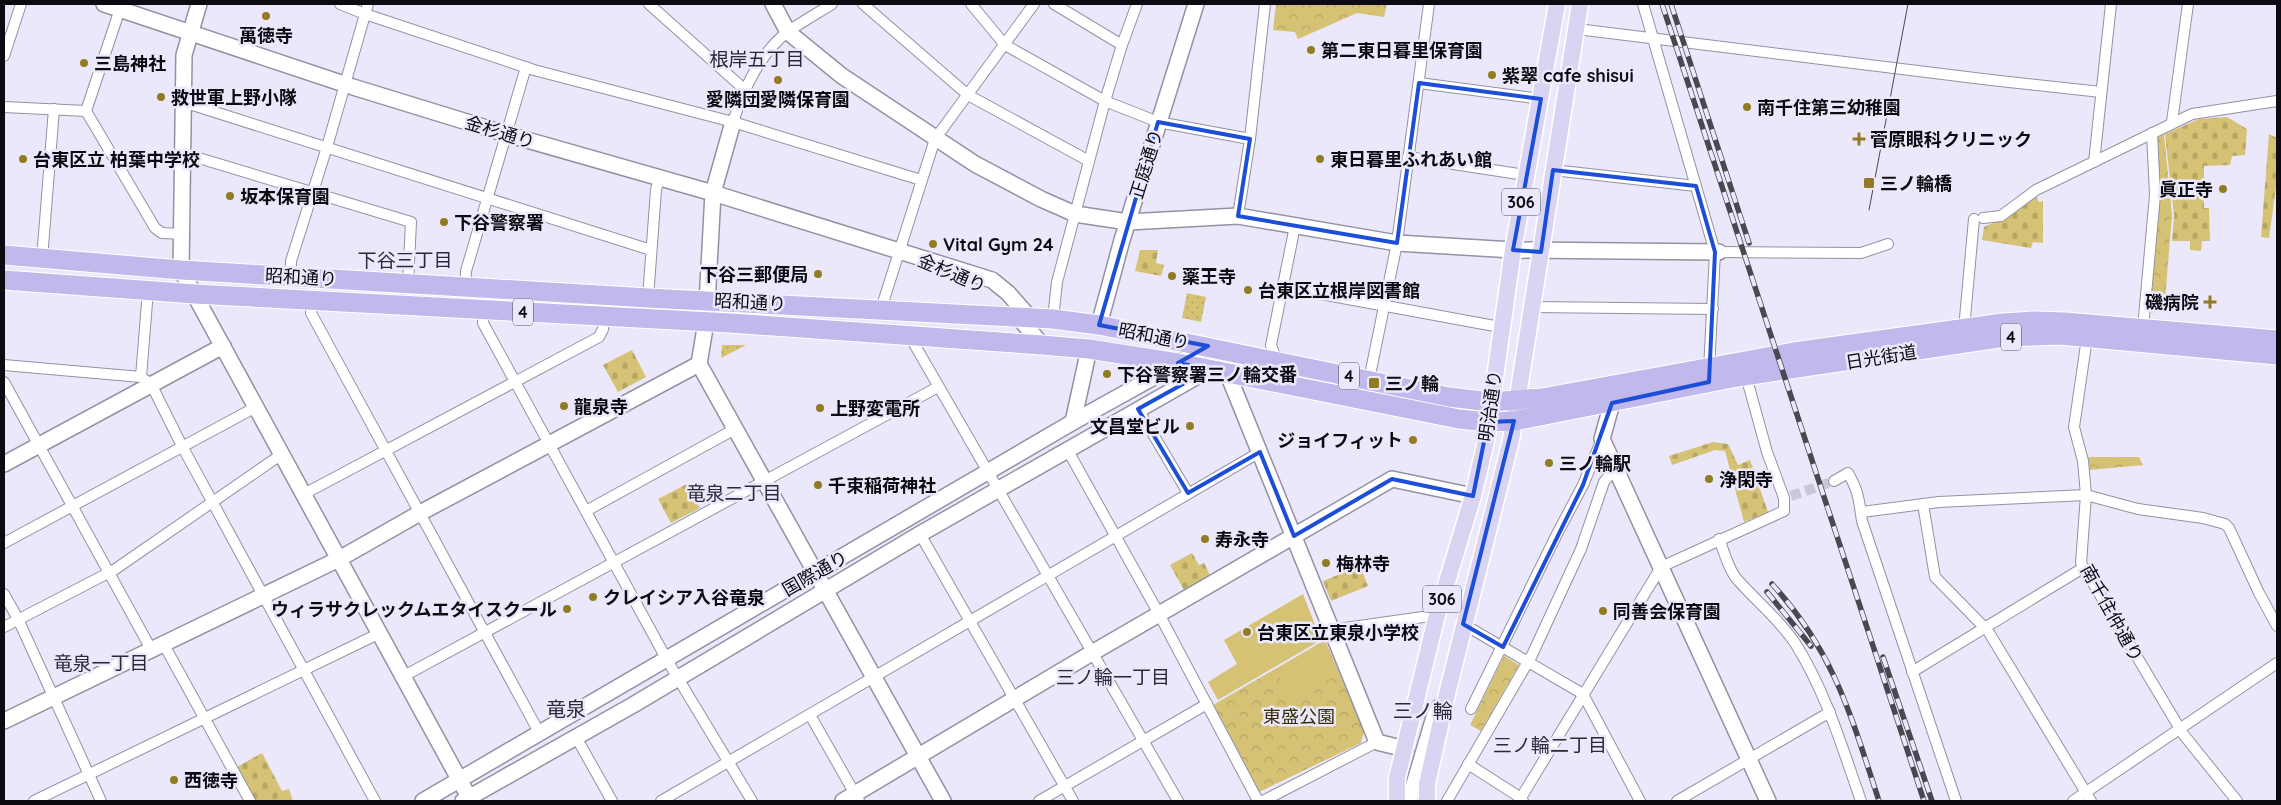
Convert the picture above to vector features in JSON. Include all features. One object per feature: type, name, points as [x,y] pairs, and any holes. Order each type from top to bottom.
[{"type":"highway","name":"昭和通り","points":[[4,255],[181,270],[408,284],[1053,319],[1098,325],[1448,397],[1490,402]]},
{"type":"highway","name":"昭和通り","points":[[4,280],[194,294],[706,322],[1089,349],[1219,370],[1460,419],[1488,422]]},
{"type":"highway","name":"日光街道","points":[[1488,422],[1514,421],[1612,403],[1794,352],[2034,321],[2143,328],[2277,340]]},
{"type":"highway","name":"日光街道","points":[[1490,402],[1709,375],[1746,376],[2005,337],[2034,335],[2087,338],[2277,356]]},
{"type":"main road","name":"明治通り","points":[[1397,801],[1398,778],[1437,615],[1473,496],[1488,422],[1500,327],[1525,175],[1557,4]]},
{"type":"main road","name":"明治通り","points":[[1426,801],[1427,784],[1463,624],[1514,421],[1580,4]]},
{"type":"street","points":[[4,56],[22,4]]},
{"type":"street","name":"金杉通り","points":[[104,4],[121,7],[189,32],[345,84],[506,134],[713,193],[899,251],[986,285],[1024,318],[1042,345]]},
{"type":"street","points":[[199,4],[189,32],[184,55],[181,270],[404,676],[460,781],[468,800]]},
{"type":"street","points":[[340,4],[367,9],[526,67],[733,122],[921,180]]},
{"type":"street","points":[[649,4],[744,89]]},
{"type":"street","points":[[773,4],[788,32],[842,76],[935,139],[1008,182],[1075,214],[1128,222],[1238,216],[1397,243],[1541,252],[1861,253],[1888,244]]},
{"type":"street","points":[[832,4],[788,32],[774,44],[744,89],[713,193],[706,322],[699,364],[942,801]]},
{"type":"street","points":[[863,4],[968,95],[1089,161]]},
{"type":"street","points":[[970,4],[1006,45],[1105,101],[1158,122],[1250,139]]},
{"type":"street","points":[[881,309],[935,139],[1006,45],[1034,4]]},
{"type":"street","points":[[1054,4],[1122,44]]},
{"type":"street","points":[[1053,319],[1057,282],[1105,101],[1122,44],[1137,4]]},
{"type":"street","points":[[1238,216],[1250,139],[1265,4]]},
{"type":"street","points":[[1369,380],[1397,243],[1429,4]]},
{"type":"street","points":[[1642,4],[1717,252],[1709,375]]},
{"type":"street","points":[[2094,162],[2111,4]]},
{"type":"street","points":[[2172,122],[2188,4]]},
{"type":"street","name":"正庭通り","points":[[1098,325],[1191,5]]},
{"type":"street","points":[[121,7],[86,111],[155,228],[162,233],[182,234]]},
{"type":"street","points":[[291,276],[291,261],[313,194],[367,9]]},
{"type":"street","points":[[1577,29],[1653,37],[1984,80],[2101,92]]},
{"type":"street","points":[[465,287],[466,271],[526,67]]},
{"type":"street","points":[[1419,83],[1540,100]]},
{"type":"street","points":[[1964,329],[1979,219],[2001,216],[2036,190],[2172,122],[2192,114],[2277,101]]},
{"type":"street","points":[[182,102],[651,250]]},
{"type":"street","points":[[4,107],[86,111]]},
{"type":"street","points":[[42,259],[54,110]]},
{"type":"street","points":[[2143,328],[2154,196],[2152,133]]},
{"type":"street","points":[[182,153],[411,222],[408,284]]},
{"type":"street","points":[[1408,157],[1525,175]]},
{"type":"street","points":[[1553,170],[1696,186]]},
{"type":"street","points":[[648,298],[656,190],[659,178]]},
{"type":"street","points":[[1277,362],[1270,345],[1295,226]]},
{"type":"street","points":[[1283,286],[1500,327]]},
{"type":"street","points":[[148,290],[146,380],[374,801]]},
{"type":"street","points":[[312,300],[312,313],[540,734]]},
{"type":"street","points":[[1533,307],[1713,309]]},
{"type":"street","points":[[484,310],[483,323],[549,445],[667,660],[752,801]]},
{"type":"street","points":[[304,494],[598,336],[603,329],[604,316]]},
{"type":"street","points":[[909,335],[1178,801]]},
{"type":"street","name":"南千住仲通り","points":[[2087,338],[2074,427],[2083,461],[2086,495],[2081,563],[2180,729],[2237,801]]},
{"type":"street","points":[[4,464],[146,380],[223,346]]},
{"type":"street","name":"国際通り","points":[[423,801],[1073,422],[1208,347]]},
{"type":"street","points":[[1073,422],[1089,349]]},
{"type":"street","points":[[4,721],[263,594],[339,559],[420,513],[699,364]]},
{"type":"street","points":[[4,365],[146,380]]},
{"type":"street","points":[[1219,370],[1260,452],[1377,742]]},
{"type":"street","name":"国際通り","points":[[468,800],[1138,408],[1219,370]]},
{"type":"street","points":[[1468,764],[1521,800],[1661,566],[1782,513],[1787,497],[1767,452],[1746,376]]},
{"type":"street","points":[[4,382],[109,573],[205,719],[250,801]]},
{"type":"street","points":[[404,676],[485,634],[764,480],[938,387]]},
{"type":"street","points":[[1471,709],[1583,485],[1602,439],[1612,403]]},
{"type":"street","points":[[4,543],[71,505],[256,407]]},
{"type":"street","points":[[1138,408],[1188,493]]},
{"type":"street","points":[[586,511],[735,429]]},
{"type":"street","points":[[1602,439],[1768,801]]},
{"type":"street","points":[[1067,449],[1160,614],[1258,801]]},
{"type":"street","points":[[661,801],[1260,452]]},
{"type":"street","points":[[4,627],[109,573],[282,454]]},
{"type":"street","points":[[1447,801],[1528,661],[1581,549],[1604,482],[1615,468]]},
{"type":"street","points":[[1834,480],[1848,473],[1856,487],[1862,512],[1862,521],[1956,801]]},
{"type":"street","points":[[810,715],[852,799],[1092,653],[1392,479],[1473,496]]},
{"type":"street","points":[[1862,512],[1923,504],[2086,495],[2138,509],[2184,514],[2225,524],[2233,535],[2277,626]]},
{"type":"street","points":[[1923,504],[1935,577],[1984,627],[2088,797]]},
{"type":"street","points":[[920,534],[1074,801]]},
{"type":"street","points":[[1719,539],[1734,577],[1767,608],[1794,641],[1815,676],[1830,712],[1861,801]]},
{"type":"street","points":[[1912,672],[2083,568]]},
{"type":"street","points":[[4,594],[18,619],[101,801]]},
{"type":"street","points":[[1331,630],[1437,615]]},
{"type":"street","points":[[1463,624],[1583,694],[1640,801]]},
{"type":"street","points":[[34,801],[380,633]]},
{"type":"street","points":[[2073,801],[2088,797],[2180,729],[2277,663]]},
{"type":"street","points":[[1409,801],[1434,717],[1448,690]]},
{"type":"street","points":[[1039,801],[1207,704]]},
{"type":"street","points":[[1677,801],[1830,712]]},
{"type":"street","points":[[576,737],[612,801]]},
{"type":"street","points":[[1263,801],[1377,742],[1405,749]]},
{"type":"street","points":[[1391,801],[1398,778]]},
{"type":"highlighted area","points":[[1419,83],[1541,99],[1513,250],[1541,252],[1553,170],[1696,186],[1715,252],[1709,382],[1612,403],[1583,485],[1503,647],[1463,624],[1514,421],[1488,422],[1473,496],[1392,479],[1294,536],[1260,452],[1188,493],[1138,409],[1210,369],[1178,363],[1208,346],[1099,325],[1158,122],[1250,139],[1238,216],[1397,243]]},
{"type":"green space","points":[[1276,4],[1387,4],[1384,17],[1357,13],[1298,39],[1295,32],[1273,30]]},
{"type":"green space","points":[[2227,117],[2247,129],[2245,155],[2232,156],[2230,165],[2204,166],[2204,208],[2209,208],[2210,241],[2202,241],[2201,251],[2190,250],[2190,241],[2172,241],[2174,216],[2165,134],[2199,119]]},
{"type":"green space","points":[[2164,134],[2172,215],[2165,301],[2156,301],[2155,313],[2150,310],[2160,192],[2157,138]]},
{"type":"green space","points":[[2269,134],[2277,138],[2277,180],[2269,238],[2261,237]]},
{"type":"green space","points":[[2036,196],[2039,202],[2043,201],[2043,243],[2033,242],[2031,248],[1982,240],[1984,227],[2004,218]]},
{"type":"green space","points":[[1140,250],[1158,250],[1156,263],[1164,265],[1161,276],[1135,271]]},
{"type":"green space","points":[[1187,293],[1206,297],[1201,322],[1182,318]]},
{"type":"green space","points":[[722,345],[746,345],[721,358]]},
{"type":"green space","points":[[632,350],[646,377],[618,392],[603,365]]},
{"type":"green space","points":[[1713,442],[1728,444],[1738,465],[1750,460],[1768,512],[1744,522],[1725,451],[1715,450],[1672,465],[1669,456]]},
{"type":"green space","points":[[2088,457],[2139,457],[2143,465],[2090,470]]},
{"type":"green space","points":[[687,484],[700,508],[671,523],[658,499]]},
{"type":"green space","points":[[1192,553],[1199,565],[1204,563],[1210,575],[1184,590],[1170,565]]},
{"type":"green space","points":[[1360,566],[1368,586],[1331,601],[1323,581]]},
{"type":"green space","points":[[1303,594],[1321,640],[1218,700],[1208,682],[1237,664],[1224,640]]},
{"type":"green space","name":"東盛公園","points":[[1325,640],[1364,731],[1361,743],[1259,792],[1213,705]]},
{"type":"green space","points":[[1325,641],[1339,675],[1290,699],[1275,670]]},
{"type":"green space","points":[[1504,656],[1519,665],[1481,731],[1470,725]]},
{"type":"green space","points":[[262,753],[282,791],[289,789],[293,801],[256,801],[237,767]]},
{"type":"tunnel","points":[[1791,496],[1834,481]]},
{"type":"tram line","points":[[1869,210],[1908,4]]},
{"type":"railway","points":[[1662,4],[1924,801]]},
{"type":"railway","points":[[1671,4],[1749,243]]},
{"type":"railway","points":[[1772,584],[1794,610],[1811,635],[1839,686],[1879,801]]},
{"type":"railway","points":[[1767,592],[1811,646]]},
{"type":"railway","points":[[1883,657],[1932,801]]},
{"type":"place","name":"萬徳寺","points":[[266,16]]},
{"type":"place","name":"第二東日暮里保育園","points":[[1311,50]]},
{"type":"place","name":"三島神社","points":[[84,63]]},
{"type":"place","name":"紫翠 cafe shisui","points":[[1492,75]]},
{"type":"place","name":"愛隣団愛隣保育園","points":[[778,80]]},
{"type":"place","name":"救世軍上野小隊","points":[[161,97]]},
{"type":"place","name":"南千住第三幼稚園","points":[[1747,107]]},
{"type":"place","name":"菅原眼科クリニック","points":[[1859,139]]},
{"type":"place","name":"台東区立 柏葉中学校","points":[[23,159]]},
{"type":"place","name":"東日暮里ふれあい館","points":[[1320,159]]},
{"type":"place","name":"三ノ輪橋","points":[[1869,183]]},
{"type":"place","name":"眞正寺","points":[[2223,189]]},
{"type":"place","name":"坂本保育園","points":[[230,196]]},
{"type":"place","name":"下谷警察署","points":[[444,222]]},
{"type":"place","name":"Vital Gym 24","points":[[933,244]]},
{"type":"place","name":"下谷三郵便局","points":[[818,274]]},
{"type":"place","name":"薬王寺","points":[[1172,276]]},
{"type":"place","name":"台東区立根岸図書館","points":[[1248,290]]},
{"type":"place","name":"磯病院","points":[[2210,302]]},
{"type":"place","name":"下谷警察署三ノ輪交番","points":[[1107,374]]},
{"type":"place","name":"三ノ輪","points":[[1374,383]]},
{"type":"place","name":"龍泉寺","points":[[564,406]]},
{"type":"place","name":"上野変電所","points":[[820,408]]},
{"type":"place","name":"文昌堂ビル","points":[[1190,426]]},
{"type":"place","name":"ジョイフィット","points":[[1413,440]]},
{"type":"place","name":"三ノ輪駅","points":[[1549,463]]},
{"type":"place","name":"浄閑寺","points":[[1709,479]]},
{"type":"place","name":"千束稲荷神社","points":[[818,485]]},
{"type":"place","name":"寿永寺","points":[[1205,539]]},
{"type":"place","name":"梅林寺","points":[[1326,563]]},
{"type":"place","name":"クレイシア入谷竜泉","points":[[593,597]]},
{"type":"place","name":"ウィラサクレックムエタイスクール","points":[[567,609]]},
{"type":"place","name":"同善会保育園","points":[[1603,611]]},
{"type":"place","name":"台東区立東泉小学校","points":[[1247,632]]},
{"type":"place","name":"西徳寺","points":[[174,780]]},
{"type":"district","name":"根岸五丁目","points":[[757,59]]},
{"type":"district","name":"下谷三丁目","points":[[405,260]]},
{"type":"district","name":"竜泉二丁目","points":[[734,493]]},
{"type":"district","name":"竜泉一丁目","points":[[101,663]]},
{"type":"district","name":"三ノ輪一丁目","points":[[1113,677]]},
{"type":"district","name":"竜泉","points":[[566,708]]},
{"type":"district","name":"三ノ輪","points":[[1423,710]]},
{"type":"district","name":"三ノ輪二丁目","points":[[1550,745]]}]
